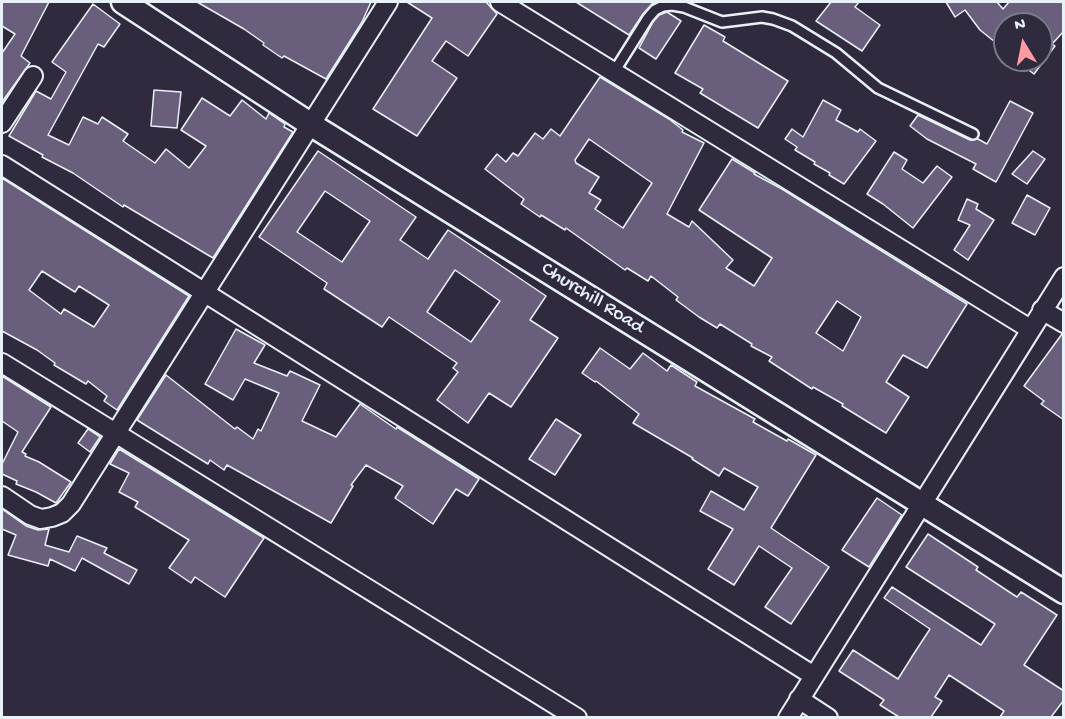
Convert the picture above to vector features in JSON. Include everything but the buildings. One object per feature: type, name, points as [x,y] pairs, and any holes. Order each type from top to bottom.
[{"type":"street","name":"Churchill Road","points":[[123,2],[310,124],[1064,592]]},
{"type":"street","points":[[2,496],[30,515],[41,519],[62,513],[71,504],[388,2]]},
{"type":"street","points":[[500,2],[1030,329]]},
{"type":"street","points":[[2,123],[33,76]]},
{"type":"street","points":[[2,165],[814,675]]},
{"type":"street","points":[[788,717],[1064,277]]},
{"type":"street","points":[[1042,310],[1064,323]]},
{"type":"street","points":[[2,363],[577,717]]},
{"type":"street","points":[[799,699],[828,717]]},
{"type":"lane","points":[[614,72],[648,18],[655,10],[663,6],[684,7],[722,21],[762,17],[792,26],[836,53],[878,88],[973,134]]}]
